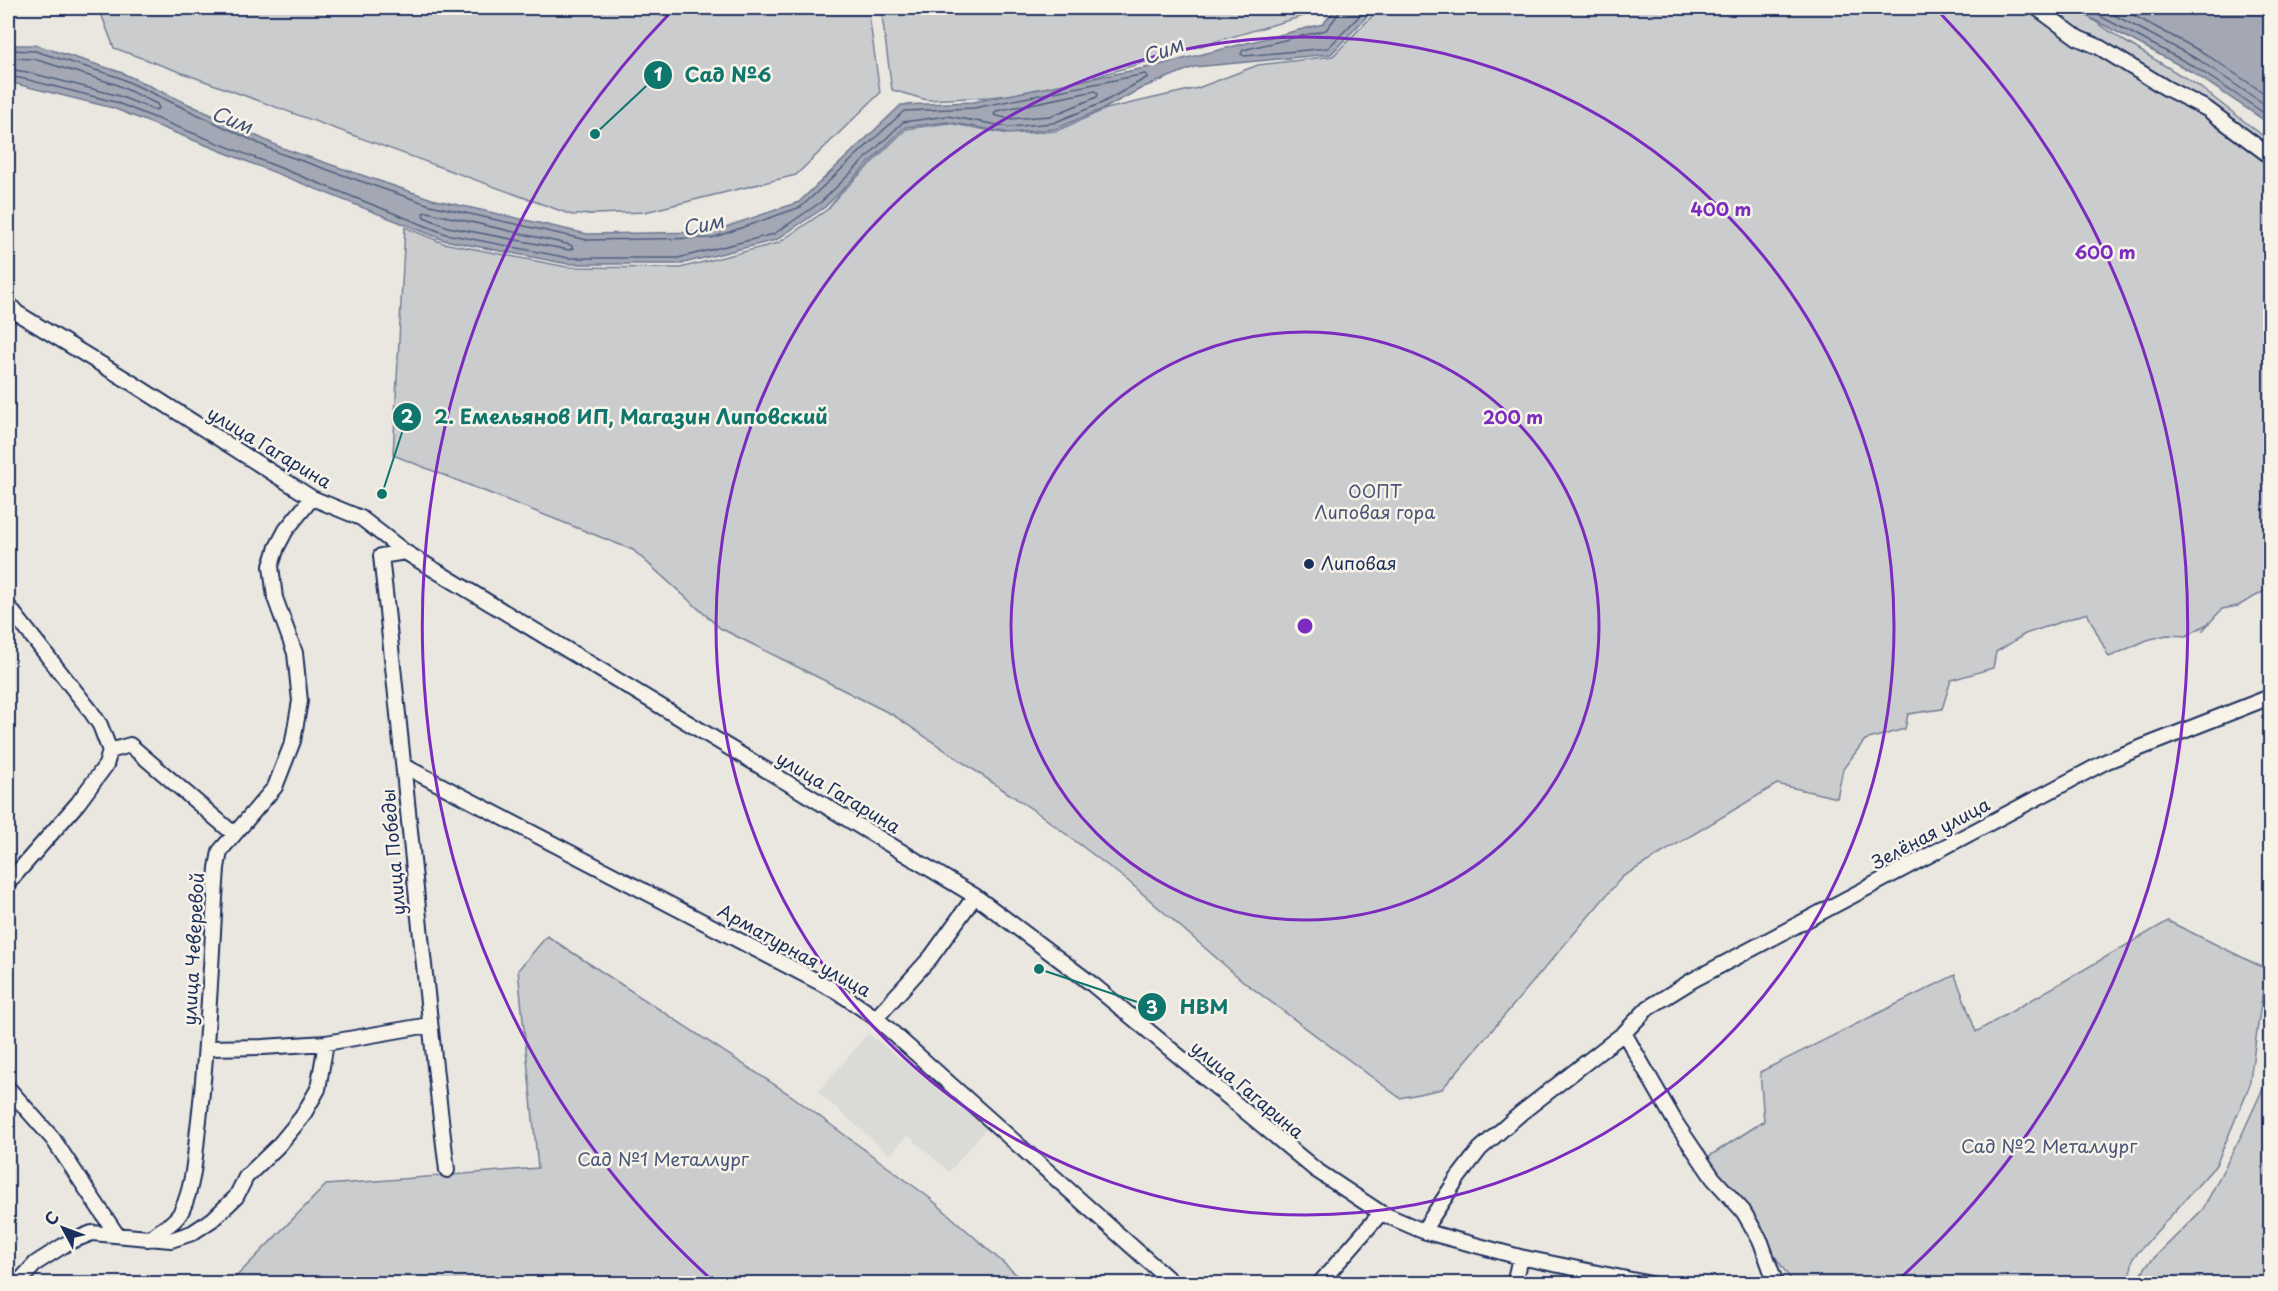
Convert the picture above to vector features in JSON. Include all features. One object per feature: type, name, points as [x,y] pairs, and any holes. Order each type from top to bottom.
[{"type":"street","points":[[2037,8],[2078,38],[2099,47],[2166,88],[2207,109],[2271,156]]},
{"type":"street","name":"улица Гагарина","points":[[8,303],[17,314],[312,498],[361,518],[405,552],[975,896],[1058,957],[1316,1170],[1382,1213],[1423,1231],[1520,1257],[1651,1284]]},
{"type":"street","name":"улица Чеверевой","points":[[148,1239],[170,1224],[181,1212],[192,1181],[207,1048],[207,1009],[220,851],[275,787],[293,741],[300,701],[295,653],[275,598],[271,566],[286,530],[312,498]]},
{"type":"street","name":"улица Победы","points":[[405,552],[381,556],[429,1026],[447,1170]]},
{"type":"street","points":[[8,606],[90,710],[100,725],[110,751],[106,765],[78,803],[8,883]]},
{"type":"street","name":"Зелёная улица","points":[[1423,1231],[1480,1149],[1521,1113],[1624,1033],[1648,1008],[1693,980],[1878,884],[2078,775],[2107,761],[2271,697]]},
{"type":"street","points":[[110,751],[130,745],[234,834]]},
{"type":"street","name":"Арматурная улица","points":[[404,766],[838,992],[876,1018],[1173,1284]]},
{"type":"street","points":[[876,1018],[931,957],[975,896]]},
{"type":"street","points":[[207,1048],[326,1043],[429,1026]]},
{"type":"street","points":[[1624,1033],[1677,1125],[1713,1178],[1748,1219],[1761,1242],[1776,1284]]},
{"type":"street","points":[[17,1284],[36,1263],[69,1242],[92,1233],[171,1240],[192,1233],[213,1219],[236,1197],[246,1177],[278,1146],[302,1117],[318,1089],[326,1043]]},
{"type":"street","points":[[8,1088],[53,1139],[117,1235]]},
{"type":"street","points":[[1319,1284],[1382,1213]]},
{"type":"street","points":[[1514,1284],[1520,1257]]},
{"type":"shaded area","points":[[868,1034],[989,1125],[949,1172],[908,1135],[890,1155],[818,1092]]},
{"type":"green space","points":[[99,8],[868,8],[880,93],[796,175],[645,212],[572,215],[114,48]]},
{"type":"green space","points":[[881,8],[1315,8],[1310,14],[1043,92],[927,100],[892,90]]},
{"type":"green space","name":"ООПТ Липовая гора","points":[[1380,8],[2075,8],[2197,85],[2270,141],[2270,588],[2238,606],[2222,609],[2202,631],[2209,623],[2186,636],[2167,635],[2147,640],[2109,657],[2087,613],[2025,634],[1996,652],[1993,668],[1951,680],[1942,709],[1908,714],[1905,729],[1865,740],[1843,769],[1837,798],[1777,784],[1622,877],[1442,1089],[1400,1098],[1244,982],[1128,881],[1042,816],[893,715],[720,628],[633,550],[393,455],[405,227],[443,243],[567,267],[680,268],[778,243],[828,209],[840,194],[906,129],[948,123],[1009,134],[1056,131],[1106,109],[1198,88],[1258,65],[1333,56]]},
{"type":"green space","name":"Сад №2 Металлург","points":[[2168,921],[2266,969],[2249,1087],[2216,1165],[2133,1258],[2129,1283],[1793,1283],[1708,1157],[1764,1121],[1760,1072],[1955,975],[1976,1032]]},
{"type":"green space","name":"Сад №1 Металлург","points":[[547,936],[792,1096],[931,1199],[1026,1283],[229,1284],[326,1185],[538,1168],[518,970]]},
{"type":"green space","points":[[2270,1011],[2270,1283],[2203,1283],[2198,1280],[2192,1283],[2138,1283],[2147,1265],[2203,1209],[2243,1132],[2265,1084],[2263,1032]]},
{"type":"water","points":[[1336,8],[1375,8],[1331,54],[1194,67],[1144,87],[1105,108],[1055,129],[1009,133],[947,122],[905,127],[825,207],[776,240],[680,264],[568,264],[444,240],[113,108],[8,82],[8,45],[36,45],[120,72],[282,148],[432,199],[587,234],[711,232],[799,202],[901,105],[973,102],[1155,66],[1323,24]]},
{"type":"water","points":[[2072,8],[2256,8],[2270,19],[2270,124],[2192,72]]},
{"type":"place","name":"Сад №6","points":[[595,134]]},
{"type":"place","name":"2. Емельянов ИП, Магазин Липовский","points":[[382,494]]},
{"type":"place","name":"Липовая","points":[[1309,564]]},
{"type":"place","name":"НВМ","points":[[1039,969]]},
{"type":"water label","name":"Сим","points":[[1163,51]]},
{"type":"water label","name":"Сим","points":[[232,120]]},
{"type":"water label","name":"Сим","points":[[703,225]]}]
